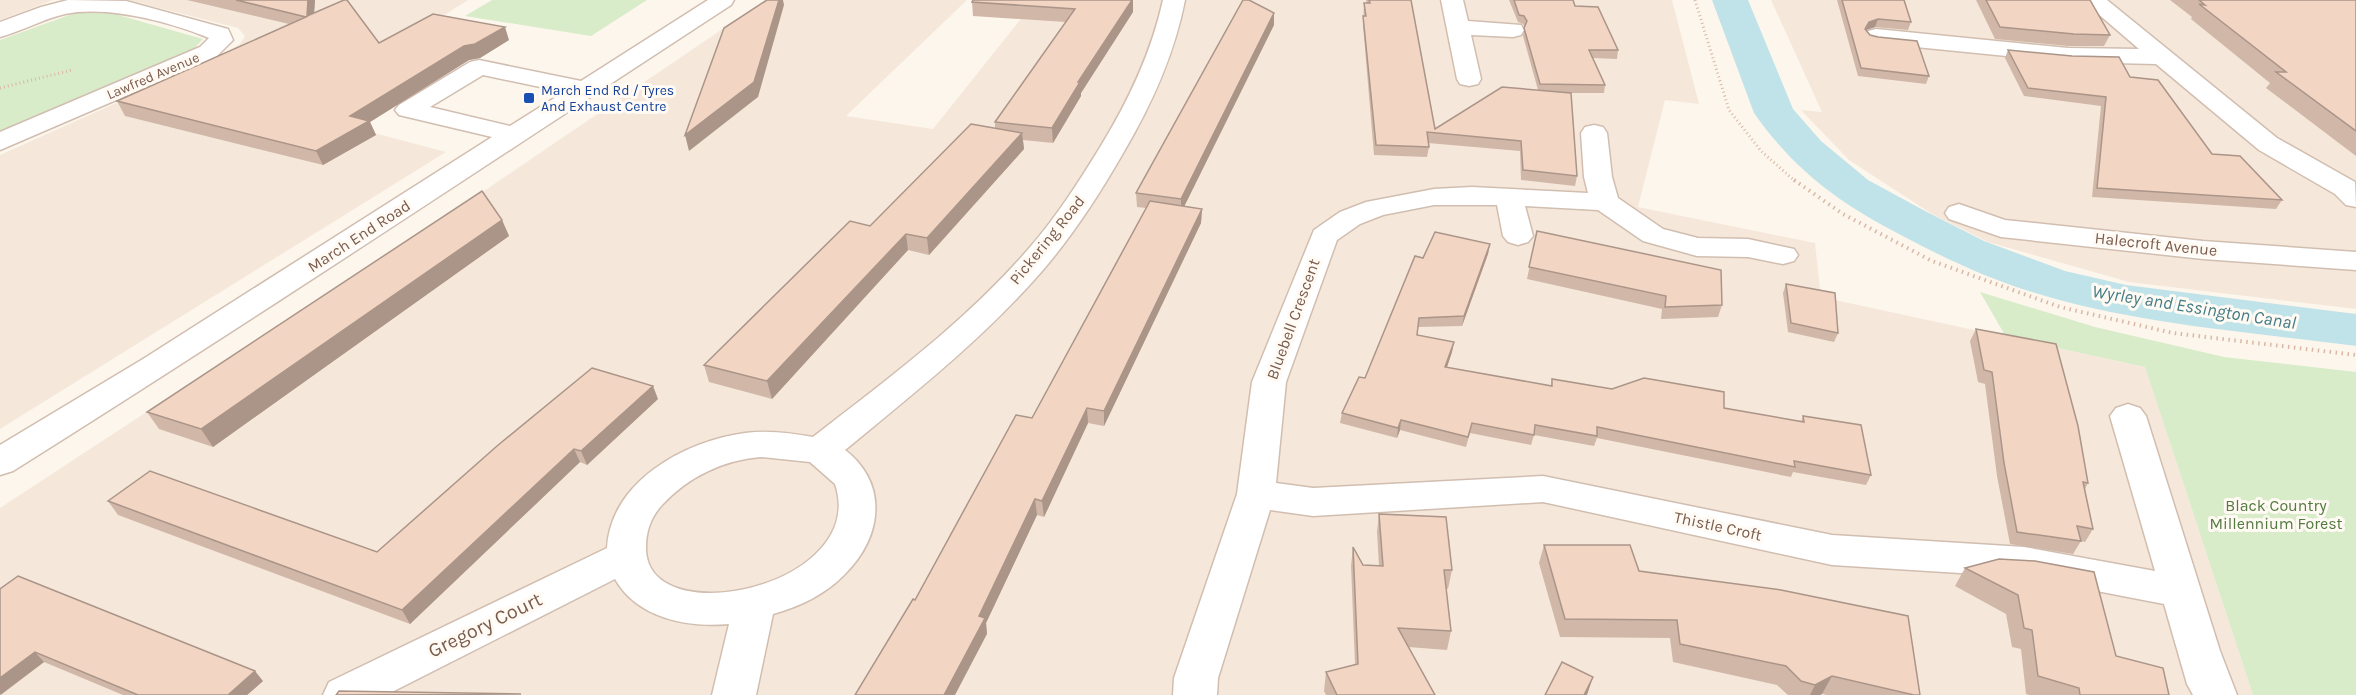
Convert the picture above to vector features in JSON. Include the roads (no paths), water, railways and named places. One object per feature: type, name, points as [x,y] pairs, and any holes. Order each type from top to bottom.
[{"type":"street","name":"Pickering Road","points":[[820,451],[948,348],[1031,265],[1081,201],[1123,131],[1151,75],[1171,18],[1174,0]]},
{"type":"street","points":[[1452,0],[1469,79]]},
{"type":"street","points":[[2093,0],[2268,144],[2345,188],[2356,199]]},
{"type":"street","name":"March End Road","points":[[0,462],[154,367],[719,2]]},
{"type":"street","name":"Lawfred Avenue","points":[[0,30],[64,7],[95,4],[111,5],[205,29],[220,34],[221,40],[208,52],[0,141]]},
{"type":"street","points":[[1956,21],[1964,44]]},
{"type":"street","points":[[1458,28],[1513,30]]},
{"type":"street","points":[[1876,36],[2068,55],[2163,57]]},
{"type":"street","points":[[516,135],[408,110],[479,67],[586,89]]},
{"type":"street","points":[[1594,133],[1598,177],[1605,202],[1653,235],[1697,248],[1748,248],[1783,255]]},
{"type":"street","name":"Bluebell Crescent","points":[[1195,695],[1196,678],[1256,494],[1269,382],[1324,236],[1350,218],[1376,208],[1411,200],[1472,195],[1605,202]]},
{"type":"street","points":[[1509,197],[1518,236]]},
{"type":"street","name":"Halecroft Avenue","points":[[1959,213],[2001,228],[2203,250],[2356,261]]},
{"type":"street","points":[[2128,416],[2179,591],[2212,689]]},
{"type":"street","points":[[779,444],[820,451],[836,462],[852,479],[858,500],[856,525],[844,549],[820,572],[790,592],[754,605],[717,610],[682,608],[654,596],[634,578],[625,556],[628,527],[644,499],[680,470],[705,457],[742,446],[779,444]]},
{"type":"street","name":"Thistle Croft","points":[[1256,494],[1313,502],[1543,489],[1832,550],[2024,561],[2179,591]]},
{"type":"street","name":"Gregory Court","points":[[345,695],[625,556]]},
{"type":"street","points":[[734,695],[754,605]]},
{"type":"waterway","name":"Wyrley and Essington Canal","points":[[1730,0],[1774,113],[1806,150],[1852,189],[1909,221],[1967,251],[2050,282],[2126,300],[2356,330]]},
{"type":"place","name":"March End Rd / Tyres And Exhaust Centre","points":[[529,98]]},
{"type":"park label","name":"Black Country Millennium Forest","points":[[2276,514]]}]
